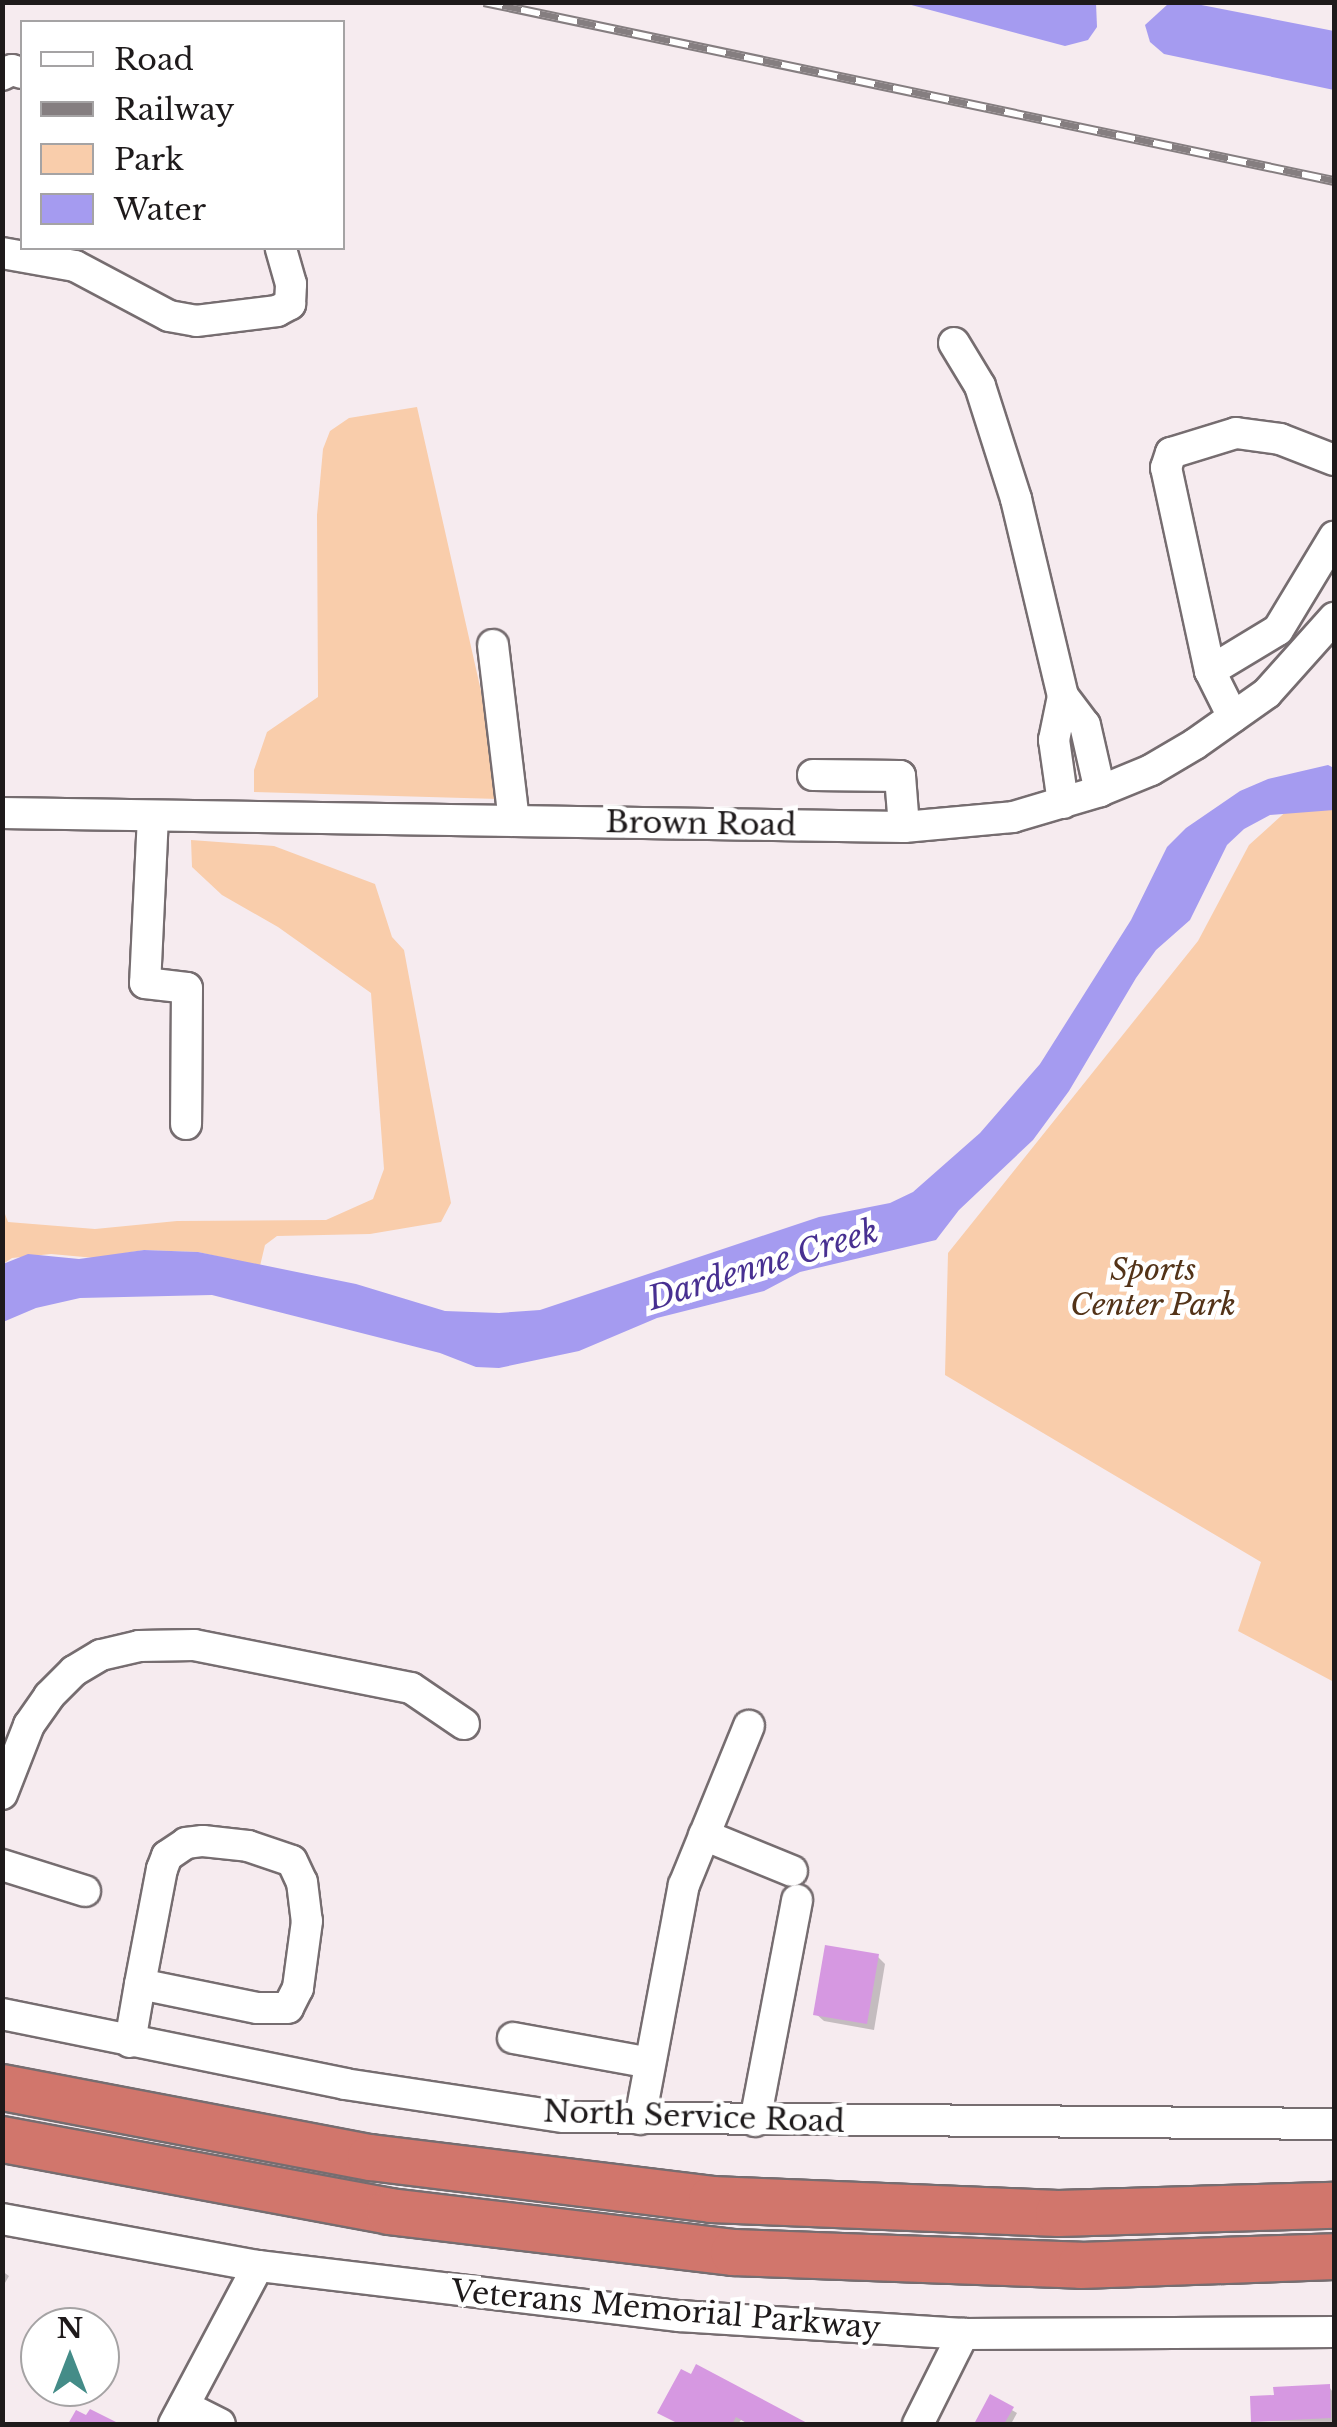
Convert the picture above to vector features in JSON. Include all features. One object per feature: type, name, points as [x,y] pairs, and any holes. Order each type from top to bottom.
[{"type":"highway","points":[[2,2087],[370,2157],[711,2198],[1058,2213],[1334,2205]]},
{"type":"highway","points":[[2,2139],[389,2211],[733,2252],[1080,2264],[1334,2256]]},
{"type":"street","points":[[2,253],[75,266],[169,316],[196,321],[277,311],[290,304],[291,284],[282,250]]},
{"type":"street","points":[[954,344],[980,386],[1016,499],[1063,696],[1085,725],[1100,790]]},
{"type":"street","points":[[1234,716],[1210,671],[1166,468],[1171,453],[1236,433],[1280,438],[1334,460]]},
{"type":"street","points":[[1210,671],[1278,630],[1334,537]]},
{"type":"street","name":"Brown Road","points":[[2,813],[904,827],[1013,816],[1100,790],[1150,770],[1267,693],[1334,618]]},
{"type":"street","points":[[494,645],[514,822]]},
{"type":"street","points":[[1063,696],[1054,740],[1063,802]]},
{"type":"street","points":[[812,775],[900,776],[904,827]]},
{"type":"street","points":[[153,816],[145,983],[188,988],[186,1124]]},
{"type":"street","points":[[2,1794],[29,1725],[49,1696],[74,1671],[101,1655],[139,1646],[194,1645],[411,1688],[464,1724]]},
{"type":"street","points":[[640,2119],[684,1885],[748,1726]]},
{"type":"street","points":[[704,1835],[795,1885],[755,2121]]},
{"type":"street","points":[[130,2042],[140,1984],[162,1869],[166,1856],[177,1847],[219,1842],[275,1853],[292,1861],[302,1882],[306,1921],[298,1988],[288,2008],[257,2008],[140,1984]]},
{"type":"street","points":[[2,1865],[85,1892]]},
{"type":"street","name":"North Service Road","points":[[2,2014],[130,2042],[564,2117],[1334,2124]]},
{"type":"street","points":[[512,2038],[650,2063]]},
{"type":"street","name":"Veterans Memorial Parkway","points":[[2,2219],[258,2266],[678,2316],[963,2334],[1132,2337],[1334,2332]]},
{"type":"street","points":[[220,2424],[178,2415],[258,2266]]},
{"type":"street","points":[[918,2424],[963,2334]]},
{"type":"green space","points":[[417,407],[481,691],[499,799],[254,792],[254,770],[267,732],[318,697],[317,515],[323,449],[330,431],[349,418]]},
{"type":"green space","name":"Sports Center Park","points":[[1334,768],[1334,1682],[1238,1631],[1261,1562],[945,1375],[948,1253],[1198,941],[1249,845]]},
{"type":"green space","points":[[191,840],[274,846],[375,884],[392,937],[404,950],[451,1203],[441,1222],[370,1234],[277,1236],[265,1245],[260,1266],[198,1252],[144,1250],[95,1258],[51,1254],[12,1258],[3,1264],[2,1206],[8,1222],[95,1229],[177,1221],[326,1220],[373,1199],[384,1169],[371,993],[278,927],[222,895],[192,867]]},
{"type":"water","points":[[1186,2],[1334,31],[1334,90],[1164,54],[1150,42],[1145,25],[1168,4]]},
{"type":"water","points":[[904,3],[1096,3],[1097,27],[1088,40],[1065,46]]},
{"type":"water","name":"Dardenne Creek","points":[[1328,765],[1334,768],[1334,810],[1270,815],[1244,829],[1227,845],[1190,920],[1156,950],[1136,978],[1069,1091],[1033,1140],[959,1210],[936,1240],[800,1272],[764,1291],[657,1318],[579,1351],[499,1368],[476,1367],[440,1353],[212,1295],[80,1298],[36,1308],[3,1322],[3,1264],[28,1254],[79,1259],[144,1250],[198,1252],[356,1284],[445,1311],[499,1313],[540,1310],[819,1217],[890,1203],[913,1192],[980,1133],[1040,1064],[1131,920],[1167,847],[1186,828],[1240,791],[1268,779]]},
{"type":"building","points":[[825,1945],[879,1954],[867,2024],[813,2015]]},
{"type":"building","points":[[696,2364],[809,2424],[749,2424],[736,2417],[732,2424],[679,2424],[657,2413],[681,2369],[691,2374]]},
{"type":"building","points":[[1330,2384],[1331,2418],[1251,2422],[1250,2396],[1274,2395],[1273,2387]]},
{"type":"building","points":[[990,2394],[1014,2407],[1004,2424],[974,2424]]},
{"type":"building","points":[[90,2409],[120,2424],[68,2424],[76,2410],[86,2415]]},
{"type":"railway","points":[[484,2],[1334,181]]}]
